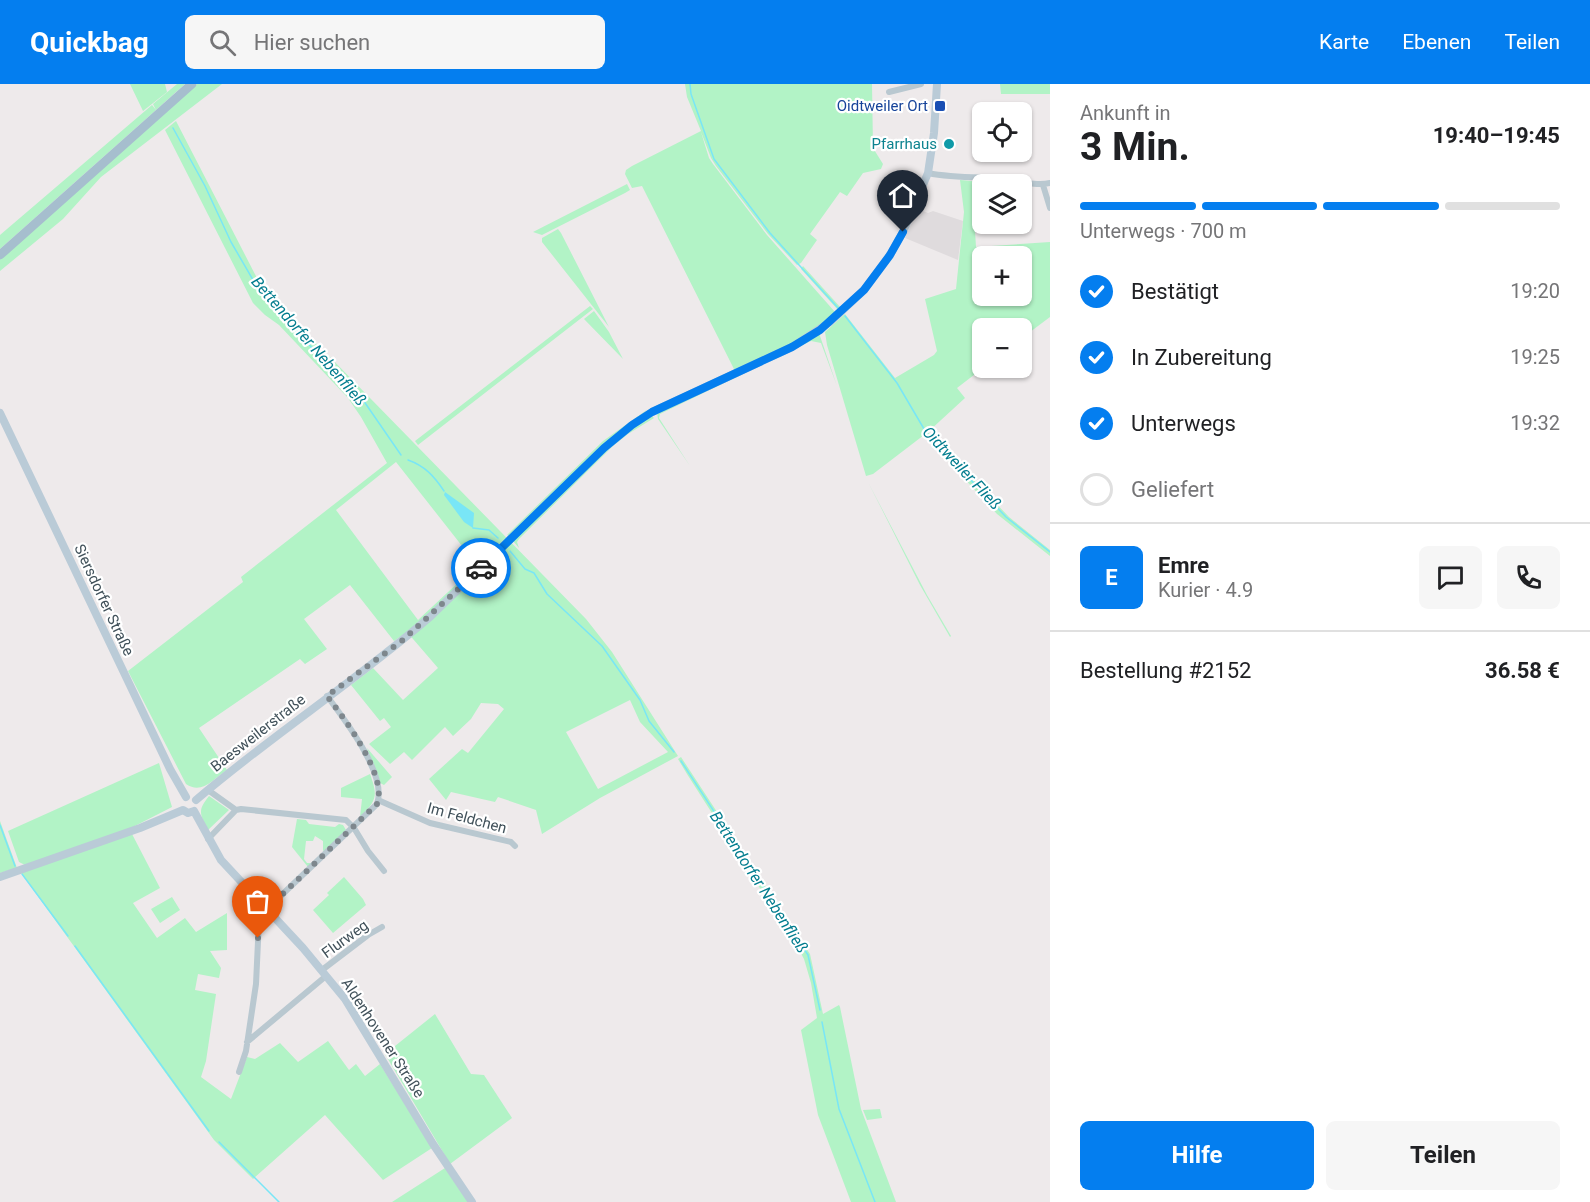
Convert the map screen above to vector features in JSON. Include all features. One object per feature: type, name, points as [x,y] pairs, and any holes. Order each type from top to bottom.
[{"type":"main road","points":[[0,255],[192,84]]},
{"type":"street","points":[[889,92],[921,84]]},
{"type":"street","name":"Baesweilerstraße","points":[[196,800],[327,696],[403,640],[604,448],[632,425],[652,412],[792,347],[820,330],[840,314],[864,290],[890,255],[903,232],[928,173],[934,133],[937,84]]},
{"type":"street","points":[[928,173],[1046,184],[1050,208]]},
{"type":"street","name":"Siersdorfer Straße","points":[[0,413],[130,686],[186,797]]},
{"type":"street","points":[[238,1072],[247,1042],[256,984],[259,920],[267,909],[354,828],[377,804],[378,800],[378,788],[364,749],[327,696]]},
{"type":"street","name":"Baesweilerstraße","points":[[208,790],[236,810]]},
{"type":"street","points":[[186,797],[196,800],[197,806],[194,811],[188,813],[183,810],[182,803],[186,797]]},
{"type":"street","name":"Im Feldchen","points":[[378,800],[430,823],[511,842],[515,846]]},
{"type":"street","points":[[0,877],[140,828],[183,810]]},
{"type":"street","points":[[208,839],[236,810],[346,820],[384,871]]},
{"type":"street","name":"Aldenhovener Straße","points":[[194,811],[221,860],[345,999],[433,1144],[472,1202]]},
{"type":"street","name":"Flurweg","points":[[247,1042],[368,935],[382,927]]},
{"type":"shaded area","points":[[918,209],[928,213],[933,211],[963,221],[958,260],[905,238]]},
{"type":"green space","points":[[130,84],[165,84],[167,92],[143,111]]},
{"type":"green space","points":[[177,84],[185,84],[156,110],[153,104]]},
{"type":"green space","points":[[197,84],[222,84],[101,177],[63,219],[0,271],[0,258]]},
{"type":"green space","points":[[685,84],[872,84],[873,148],[883,164],[881,169],[863,173],[847,196],[840,192],[810,234],[817,240],[801,263],[797,265],[768,234],[716,166],[701,132],[713,164],[767,235],[835,312],[834,315],[790,344],[735,371],[642,186],[632,188],[625,174],[626,170],[632,166],[701,131],[687,97]]},
{"type":"green space","points":[[1000,84],[1050,84],[1050,94],[1001,94]]},
{"type":"green space","points":[[152,105],[156,110],[0,249],[0,235]]},
{"type":"green space","points":[[176,121],[259,282],[267,292],[586,619],[612,652],[678,756],[600,798],[542,834],[536,810],[498,797],[495,802],[451,792],[446,800],[429,779],[462,749],[468,753],[504,709],[498,704],[481,703],[471,719],[453,736],[445,727],[412,760],[404,752],[390,764],[369,744],[391,727],[384,718],[380,721],[351,685],[373,668],[403,700],[438,668],[407,632],[394,641],[350,585],[304,619],[327,649],[305,664],[300,659],[199,728],[227,770],[202,787],[197,788],[186,784],[128,671],[243,582],[241,577],[387,463],[348,398],[279,325],[253,303],[165,130]],"holes":[[[396,462],[477,565],[418,620],[336,510]],[[630,700],[640,722],[668,752],[598,789],[566,732]]]},
{"type":"green space","points":[[960,180],[972,181],[972,234],[975,234],[976,246],[972,246],[972,306],[1032,306],[1032,246],[991,246],[1050,242],[1050,317],[1032,330],[1032,318],[972,318],[972,376],[957,388],[965,398],[928,432],[1009,517],[1050,550],[1050,556],[997,514],[924,435],[873,474],[866,476],[825,332],[845,314],[895,378],[937,351],[925,299],[956,289],[964,212]]},
{"type":"green space","points":[[627,184],[630,190],[625,193],[542,235],[533,232]]},
{"type":"green space","points":[[558,229],[609,327],[542,242],[542,238]]},
{"type":"green space","points":[[803,266],[841,308],[838,310],[801,269]]},
{"type":"green space","points":[[590,306],[593,309],[418,445],[415,441]]},
{"type":"green space","points":[[594,311],[609,332],[623,359],[584,319]]},
{"type":"green space","points":[[819,333],[837,386],[821,343],[811,341],[660,414],[659,418],[690,466],[658,419],[657,413]]},
{"type":"green space","points":[[648,409],[509,536],[507,535],[603,441]]},
{"type":"green space","points":[[652,416],[654,418],[613,446],[519,539],[517,542],[519,548],[513,541],[626,432]]},
{"type":"green space","points":[[868,482],[951,636],[950,637],[920,585]]},
{"type":"green space","points":[[367,748],[392,777],[384,785],[380,783]]},
{"type":"green space","points":[[681,757],[810,954],[823,1014],[839,1005],[840,1007],[861,1109],[896,1202],[851,1202],[818,1115],[801,1030],[817,1018],[804,959],[687,774],[678,759]]},
{"type":"green space","points":[[159,763],[172,807],[131,828],[25,865],[19,862],[8,831]]},
{"type":"green space","points":[[370,774],[375,793],[373,802],[360,817],[362,799],[341,797],[341,788]]},
{"type":"green space","points":[[209,796],[229,810],[208,830],[201,809]]},
{"type":"green space","points":[[297,819],[306,820],[309,824],[335,827],[339,824],[343,825],[346,830],[325,853],[323,841],[315,836],[313,841],[306,841],[304,859],[307,863],[313,863],[308,867],[292,847]]},
{"type":"green space","points":[[0,821],[17,868],[0,873]]},
{"type":"green space","points":[[132,834],[160,888],[133,903],[157,938],[185,918],[196,932],[227,913],[227,950],[210,951],[221,968],[219,978],[198,974],[195,990],[216,994],[206,1061],[201,1077],[231,1099],[247,1057],[255,1059],[280,1043],[298,1062],[328,1041],[349,1070],[356,1064],[365,1076],[380,1064],[432,1148],[383,1180],[325,1115],[253,1179],[214,1140],[21,873]]},
{"type":"green space","points":[[344,877],[366,905],[333,933],[313,910]]},
{"type":"green space","points":[[172,897],[180,910],[160,923],[151,909]]},
{"type":"green space","points":[[435,1014],[471,1074],[484,1075],[512,1118],[450,1164],[385,1054]]},
{"type":"green space","points":[[880,1109],[882,1118],[867,1120],[863,1110]]},
{"type":"green space","points":[[445,1168],[468,1202],[392,1202]]},
{"type":"water","points":[[445,492],[474,513],[473,528],[464,522],[444,495]]},
{"type":"waterway","name":"Oidtweiler Fließ","points":[[690,84],[691,94],[714,159],[770,233],[839,309]]},
{"type":"waterway","name":"Bettendorfer Nebenfließ","points":[[173,128],[205,186],[231,242],[256,285],[337,376],[361,397],[401,455]]},
{"type":"waterway","name":"Oidtweiler Fließ","points":[[845,316],[897,383],[927,434],[1006,517],[1050,552]]},
{"type":"waterway","name":"Bettendorfer Nebenfließ","points":[[408,460],[429,472],[444,491]]},
{"type":"waterway","name":"Bettendorfer Nebenfließ","points":[[473,528],[489,530],[498,538]]},
{"type":"waterway","name":"Bettendorfer Nebenfließ","points":[[510,551],[525,569],[534,573],[547,594],[602,646],[640,700],[649,721],[674,752]]},
{"type":"waterway","name":"Bettendorfer Nebenfließ","points":[[681,761],[808,955],[820,1010]]},
{"type":"waterway","points":[[0,825],[15,866]]},
{"type":"waterway","points":[[22,874],[68,936]]},
{"type":"waterway","points":[[75,946],[209,1131]]},
{"type":"waterway","name":"Bettendorfer Nebenfließ","points":[[822,1022],[839,1109],[875,1202]]},
{"type":"waterway","points":[[219,1142],[279,1202]]},
{"type":"way so far","points":[[258,938],[259,920],[267,909],[377,804],[378,788],[364,749],[327,696],[403,640],[481,568]]},
{"type":"place","name":"Oidtweiler Ort","points":[[940,106]]},
{"type":"place","name":"Pfarrhaus","points":[[949,144]]},
{"type":"route","points":[[481,568],[604,448],[632,425],[652,412],[792,347],[820,330],[864,290],[880,270],[903,232]]}]
